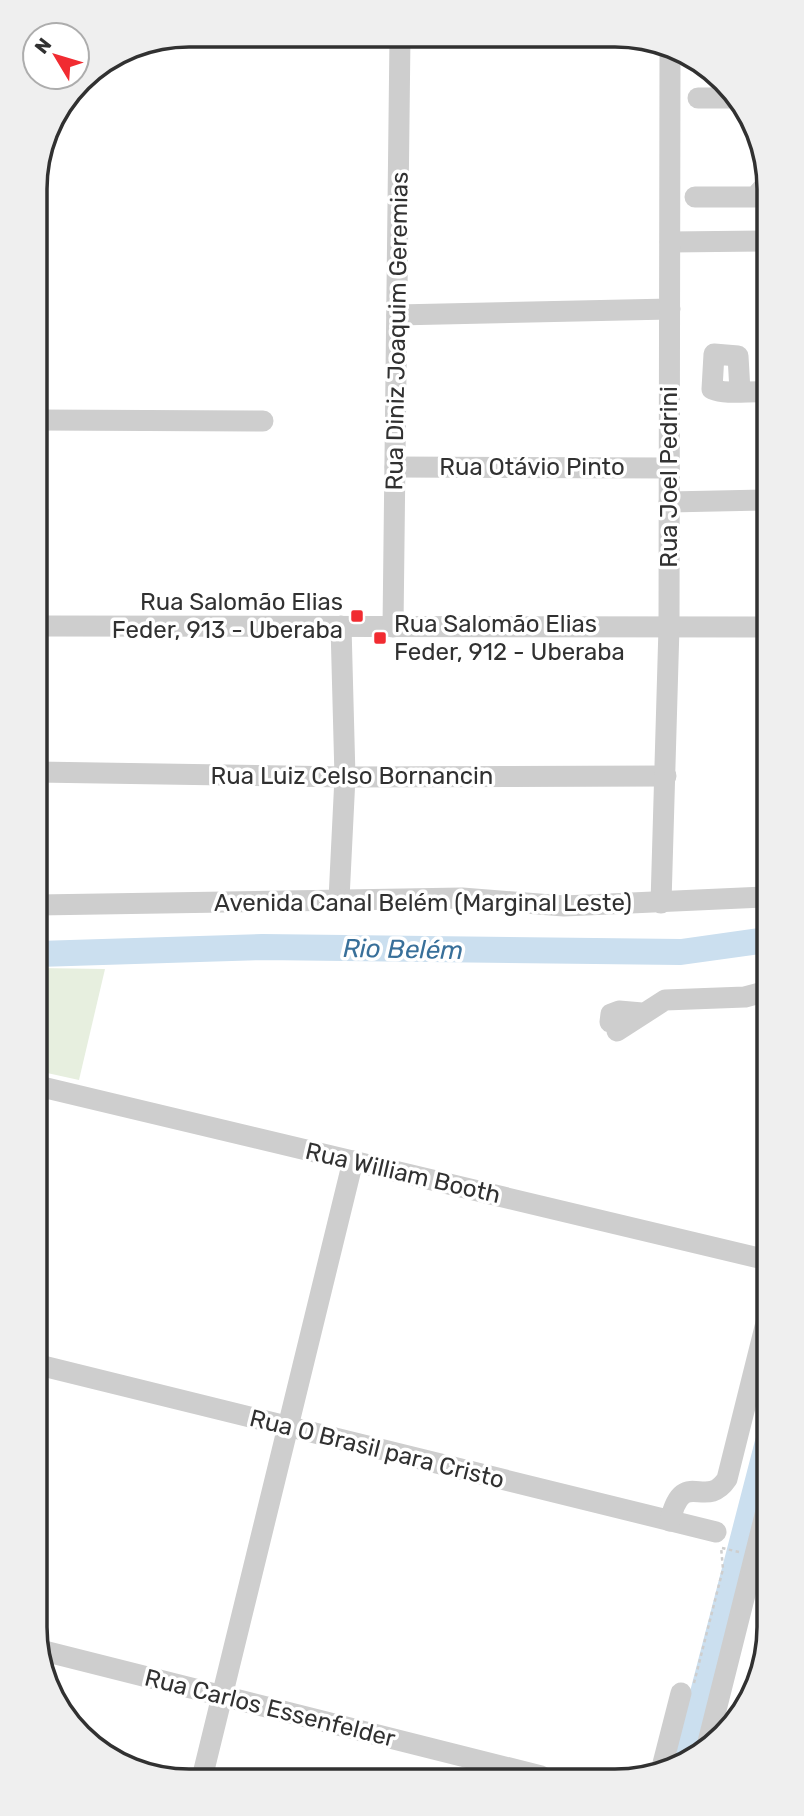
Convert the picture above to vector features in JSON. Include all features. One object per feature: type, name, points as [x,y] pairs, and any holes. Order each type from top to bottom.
[{"type":"street","name":"Rua Diniz Joaquim Geremias","points":[[393,626],[400,47]]},
{"type":"street","name":"Rua Joel Pedrini","points":[[661,903],[669,627],[670,59]]},
{"type":"street","points":[[698,98],[723,98]]},
{"type":"street","points":[[695,197],[755,197],[757,195]]},
{"type":"street","points":[[670,242],[757,241]]},
{"type":"street","points":[[397,315],[670,309]]},
{"type":"street","points":[[740,391],[757,391]]},
{"type":"street","points":[[48,420],[263,421]]},
{"type":"street","name":"Rua Otávio Pinto","points":[[395,467],[669,468]]},
{"type":"street","points":[[669,502],[757,500]]},
{"type":"street","points":[[48,626],[757,627]]},
{"type":"street","points":[[339,899],[345,777],[341,626]]},
{"type":"street","name":"Rua Luiz Celso Bornancin","points":[[48,772],[345,777],[666,776]]},
{"type":"street","name":"Avenida Canal Belém (Marginal Leste)","points":[[47,905],[462,898],[564,906],[757,898]]},
{"type":"street","points":[[642,1013],[665,1000],[745,997],[756,994]]},
{"type":"street","name":"Rua William Booth","points":[[47,1088],[756,1257]]},
{"type":"street","points":[[204,1769],[353,1161]]},
{"type":"street","points":[[670,1521],[677,1496],[683,1492],[721,1488],[727,1479],[756,1362]]},
{"type":"street","name":"Rua O Brasil para Cristo","points":[[47,1367],[716,1532]]},
{"type":"street","points":[[711,1731],[756,1573]]},
{"type":"street","name":"Rua Carlos Essenfelder","points":[[50,1652],[513,1769]]},
{"type":"street","points":[[664,1760],[681,1693]]},
{"type":"path","points":[[681,1693],[693,1685],[723,1569],[724,1559],[716,1532]]},
{"type":"green space","points":[[47,968],[105,969],[79,1080],[47,1073]]},
{"type":"waterway","name":"Rio Belém","points":[[47,954],[262,947],[681,952],[756,941]]},
{"type":"waterway","points":[[689,1748],[756,1488]]},
{"type":"place","name":"Rua Salomão Elias Feder, 913 - Uberaba","points":[[357,616]]},
{"type":"place","name":"Rua Salomão Elias Feder, 912 - Uberaba","points":[[380,638]]}]
